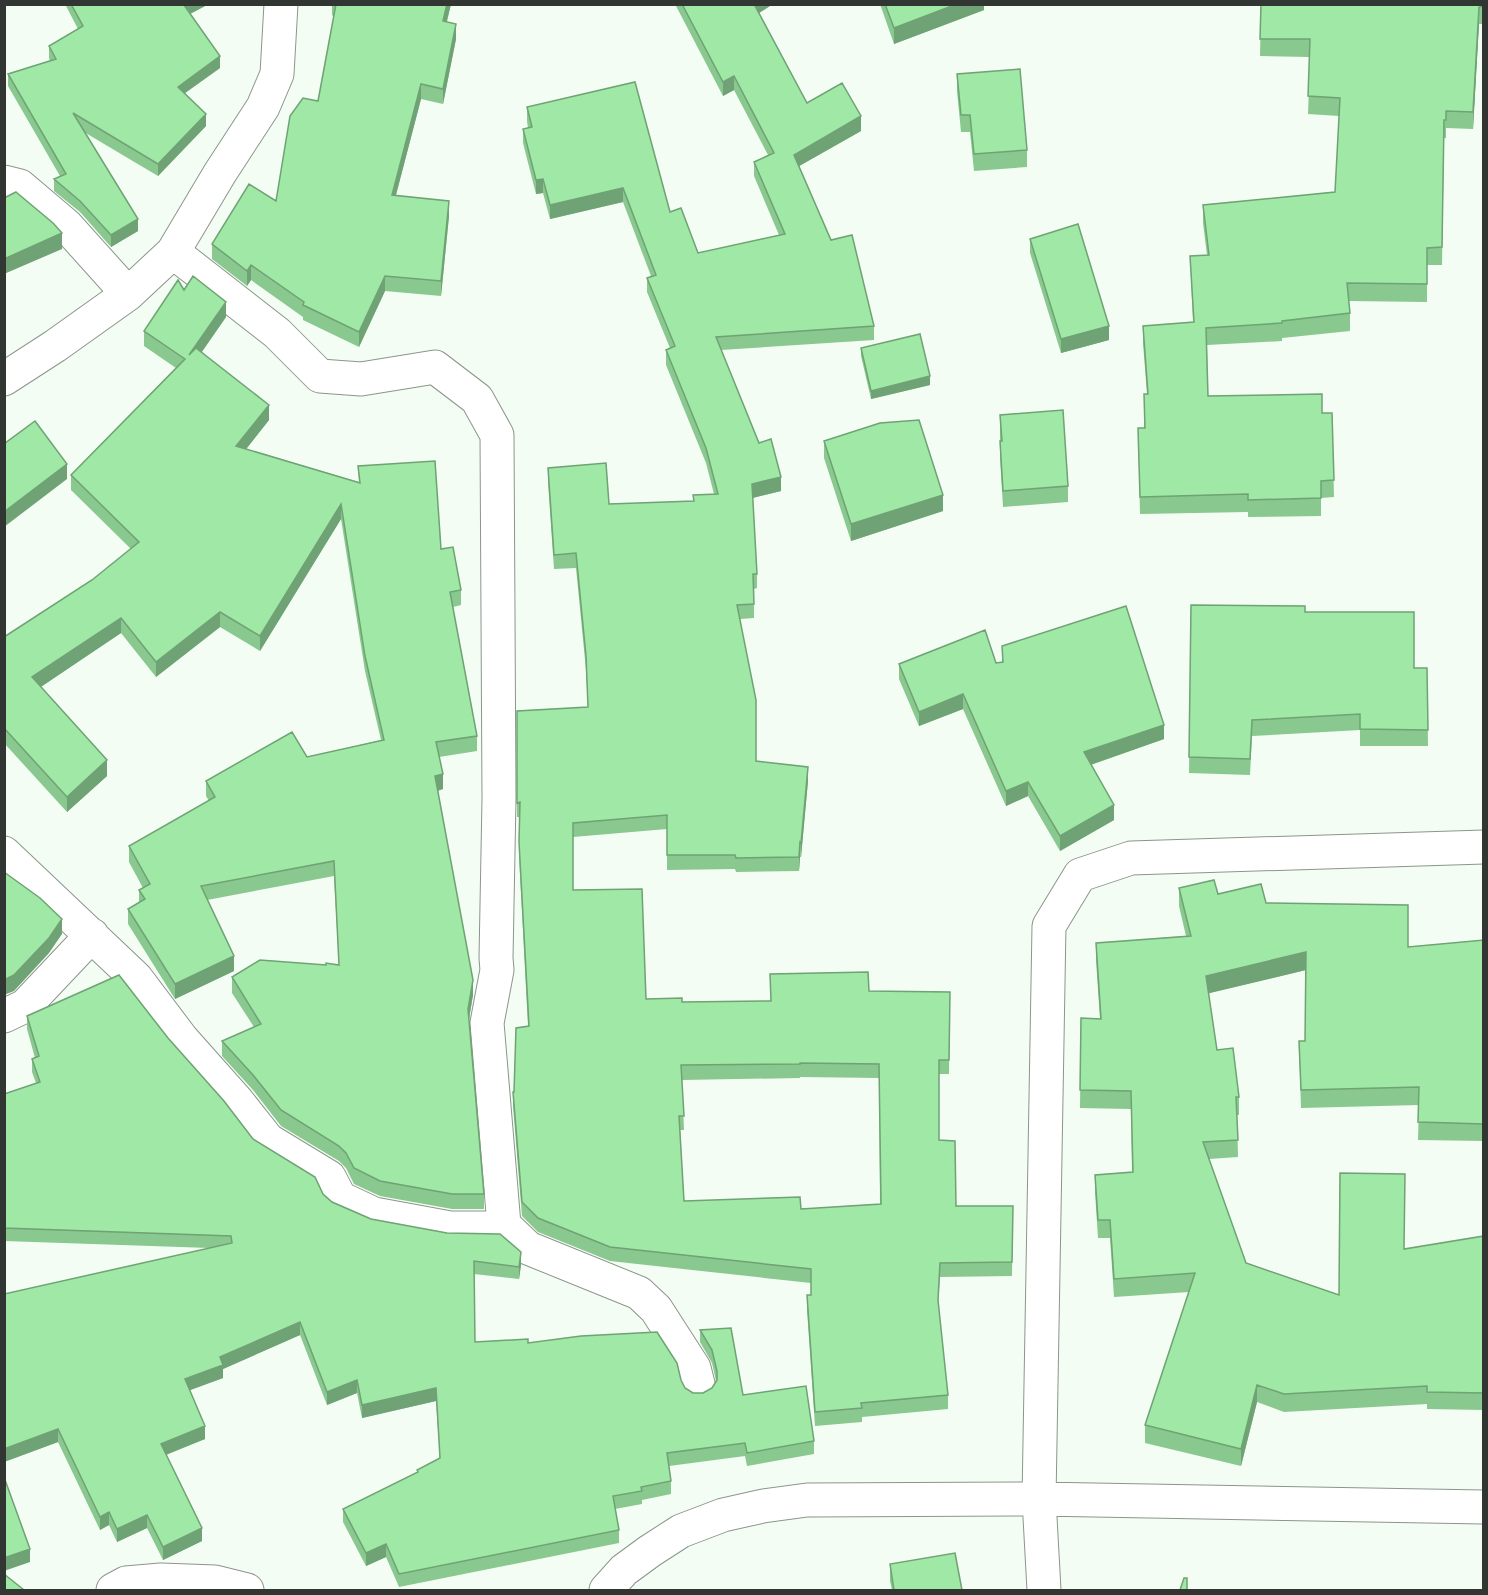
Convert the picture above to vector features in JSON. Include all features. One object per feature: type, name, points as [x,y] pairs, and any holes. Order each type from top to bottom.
[{"type":"street","points":[[4,379],[128,294],[172,252],[263,107],[277,74],[281,4]]},
{"type":"street","points":[[4,182],[20,186],[66,225],[128,294]]},
{"type":"street","points":[[172,252],[277,333],[320,376],[361,379],[435,367],[477,399],[497,435],[497,970],[487,1023],[504,1224],[528,1248],[639,1293],[656,1309],[694,1368],[699,1388]]},
{"type":"street","points":[[1044,1590],[1039,1499],[1049,926],[1080,875],[1131,858],[1484,847]]},
{"type":"street","points":[[4,853],[136,978],[182,1039],[238,1102],[267,1140],[329,1177],[340,1198],[374,1214],[450,1228],[507,1228]]},
{"type":"street","points":[[4,1016],[25,1006],[92,935]]},
{"type":"street","points":[[606,1590],[624,1570],[681,1531],[723,1515],[763,1506],[807,1500],[1039,1499],[1484,1507]]},
{"type":"street","points":[[113,1590],[126,1583],[161,1580],[216,1582],[247,1590]]},
{"type":"building","points":[[71,4],[185,4],[220,56],[178,87],[206,114],[158,164],[73,113],[138,219],[111,235],[80,201],[54,179],[66,174],[8,74],[56,59],[49,46],[83,26]]},
{"type":"building","points":[[336,4],[447,4],[443,21],[456,24],[443,89],[421,84],[392,195],[449,201],[441,281],[385,276],[359,332],[303,305],[304,302],[251,265],[247,271],[212,244],[249,184],[276,201],[290,116],[303,98],[318,101]]},
{"type":"building","points":[[682,4],[754,4],[807,103],[842,83],[861,116],[794,155],[831,240],[852,235],[874,326],[716,337],[759,443],[771,439],[781,477],[752,484],[757,574],[753,574],[754,604],[737,605],[756,700],[756,761],[808,767],[799,857],[736,858],[735,855],[667,855],[667,815],[573,823],[573,890],[642,889],[646,999],[682,998],[682,1002],[771,1001],[770,974],[868,972],[869,991],[950,992],[949,1060],[939,1060],[939,1140],[955,1141],[956,1206],[1013,1206],[1012,1262],[940,1263],[938,1300],[948,1395],[861,1403],[862,1408],[815,1412],[807,1295],[811,1295],[811,1269],[610,1247],[538,1218],[522,1202],[513,1092],[516,1028],[529,1026],[519,842],[520,802],[517,803],[517,711],[588,707],[586,656],[576,553],[554,555],[548,468],[606,463],[609,504],[694,501],[693,495],[718,494],[706,448],[666,350],[675,346],[647,278],[656,275],[623,188],[550,205],[543,179],[536,180],[523,129],[532,127],[527,107],[635,82],[670,212],[681,208],[698,253],[785,234],[754,162],[774,153],[734,76],[723,82]],"holes":[[[879,1064],[881,1204],[801,1209],[800,1197],[684,1201],[679,1116],[684,1116],[681,1065]]]},
{"type":"building","points":[[885,4],[957,4],[894,28]]},
{"type":"building","points":[[1261,4],[1484,4],[1479,7],[1473,112],[1446,111],[1446,120],[1444,120],[1442,247],[1427,248],[1427,284],[1347,283],[1350,313],[1282,321],[1282,323],[1206,328],[1208,396],[1322,394],[1322,413],[1332,413],[1334,480],[1321,481],[1321,498],[1248,500],[1248,494],[1140,497],[1138,428],[1145,428],[1144,394],[1148,394],[1143,326],[1194,322],[1190,256],[1209,255],[1203,205],[1335,192],[1340,98],[1308,96],[1310,39],[1260,39]]},
{"type":"building","points":[[1020,69],[1027,150],[974,154],[970,115],[961,115],[957,74]]},
{"type":"building","points":[[16,192],[62,233],[4,259],[4,198]]},
{"type":"building","points":[[1078,224],[1109,326],[1061,339],[1030,239]]},
{"type":"building","points":[[193,276],[226,302],[189,355],[196,348],[269,405],[236,446],[360,483],[358,466],[435,461],[441,549],[453,547],[461,590],[450,592],[477,736],[436,742],[443,774],[435,776],[473,980],[468,1009],[484,1194],[452,1194],[380,1181],[354,1168],[346,1153],[339,1146],[281,1110],[222,1041],[261,1024],[232,977],[260,960],[339,965],[334,861],[201,886],[234,956],[175,984],[128,909],[145,899],[139,890],[150,884],[129,846],[215,797],[206,781],[292,732],[307,757],[384,740],[365,656],[341,504],[260,636],[220,612],[156,662],[121,618],[32,677],[107,760],[67,797],[4,728],[4,637],[92,580],[139,542],[71,475],[185,359],[144,331],[178,280],[184,290]]},
{"type":"building","points":[[920,334],[930,376],[871,391],[861,348]]},
{"type":"building","points":[[1063,410],[1068,486],[1003,491],[1000,415]]},
{"type":"building","points":[[919,420],[943,495],[851,524],[824,441],[880,423]]},
{"type":"building","points":[[35,421],[67,464],[4,512],[4,444]]},
{"type":"building","points":[[1191,605],[1305,606],[1305,612],[1414,612],[1414,668],[1427,668],[1428,730],[1360,729],[1360,714],[1252,720],[1250,759],[1189,757]]},
{"type":"building","points":[[1126,606],[1164,725],[1084,752],[1114,805],[1060,836],[1028,782],[1006,791],[963,694],[919,712],[899,664],[985,630],[996,663],[1003,662],[1002,646]]},
{"type":"building","points":[[4,872],[40,898],[62,919],[49,938],[14,975],[4,980]]},
{"type":"building","points":[[1214,880],[1218,894],[1261,884],[1266,903],[1408,905],[1408,947],[1484,940],[1484,1124],[1418,1122],[1419,1087],[1301,1090],[1299,1041],[1305,1041],[1306,952],[1206,976],[1217,1050],[1233,1048],[1239,1097],[1236,1097],[1238,1140],[1203,1142],[1246,1263],[1339,1295],[1340,1173],[1405,1174],[1404,1249],[1484,1236],[1484,1393],[1427,1392],[1427,1386],[1284,1394],[1257,1385],[1241,1449],[1145,1425],[1195,1273],[1114,1279],[1110,1220],[1098,1220],[1095,1175],[1133,1172],[1131,1091],[1080,1090],[1081,1018],[1101,1019],[1096,943],[1191,936],[1179,888]]},
{"type":"building","points":[[119,975],[168,1038],[224,1101],[253,1139],[315,1177],[323,1194],[332,1202],[371,1219],[447,1233],[500,1234],[521,1252],[519,1267],[474,1261],[475,1342],[528,1339],[528,1343],[581,1336],[657,1332],[677,1363],[685,1388],[693,1393],[703,1393],[712,1388],[717,1380],[717,1371],[712,1350],[700,1330],[731,1328],[743,1395],[806,1386],[814,1441],[747,1453],[745,1443],[667,1453],[671,1481],[641,1487],[642,1491],[613,1496],[619,1530],[399,1574],[386,1544],[366,1553],[343,1509],[418,1472],[417,1470],[440,1458],[436,1388],[362,1405],[357,1380],[327,1392],[300,1322],[220,1357],[223,1365],[185,1379],[205,1426],[161,1444],[202,1528],[163,1547],[147,1515],[117,1529],[109,1512],[100,1517],[58,1429],[4,1449],[4,1294],[232,1243],[231,1236],[4,1228],[4,1094],[40,1082],[32,1059],[39,1056],[27,1016]]},
{"type":"building","points":[[4,1477],[30,1549],[4,1558]]},
{"type":"building","points":[[955,1553],[962,1590],[894,1590],[890,1564]]},
{"type":"building","points":[[4,1574],[24,1590],[4,1590]]},
{"type":"building","points":[[1184,1578],[1187,1578],[1187,1590],[1180,1590]]}]
